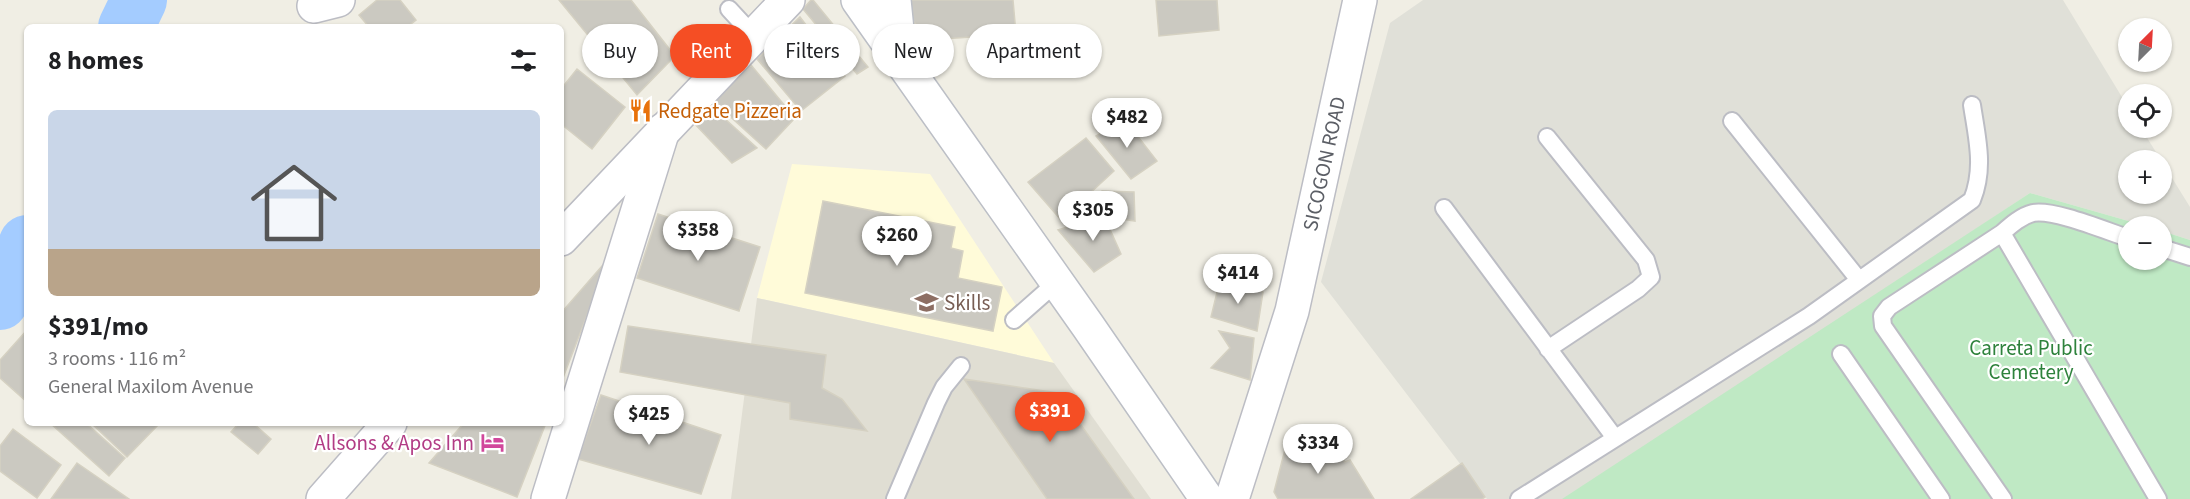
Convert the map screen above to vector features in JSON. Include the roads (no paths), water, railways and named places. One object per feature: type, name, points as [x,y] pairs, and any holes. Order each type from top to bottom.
[{"type":"street","points":[[564,236],[788,0]]},
{"type":"street","points":[[858,0],[875,24]]},
{"type":"street","points":[[894,0],[896,24]]},
{"type":"street","name":"SICOGON ROAD","points":[[1232,499],[1292,311],[1360,0]]},
{"type":"street","points":[[913,78],[1207,499]]},
{"type":"street","points":[[548,499],[663,130]]},
{"type":"street","points":[[324,499],[384,426]]},
{"type":"lane","points":[[729,9],[754,36]]},
{"type":"lane","points":[[1519,499],[1809,316],[1972,200],[1979,184],[1980,167],[1972,105]]},
{"type":"lane","points":[[1732,121],[1859,280]]},
{"type":"lane","points":[[1547,137],[1646,260],[1651,277],[1638,289],[1548,349]]},
{"type":"lane","points":[[1444,208],[1615,438]]},
{"type":"lane","points":[[2003,499],[1883,326],[1882,316],[1889,307],[2002,233],[2019,219],[2033,213],[2048,213],[2118,235]]},
{"type":"lane","points":[[2002,233],[2151,496]]},
{"type":"lane","points":[[2172,251],[2190,257]]},
{"type":"lane","points":[[1014,320],[1057,282]]},
{"type":"lane","points":[[1841,354],[1941,499]]},
{"type":"lane","points":[[896,499],[936,403],[944,387],[961,366]]},
{"type":"waterway","points":[[127,24],[139,0]]},
{"type":"waterway","points":[[0,302],[24,250]]},
{"type":"place","name":"Redgate Pizzeria","points":[[640,111]]},
{"type":"place","name":"Skills","points":[[926,303]]},
{"type":"place","name":"Allsons & Apos Inn","points":[[492,443]]},
{"type":"park label","name":"Carreta Public Cemetery","points":[[2031,360]]}]
